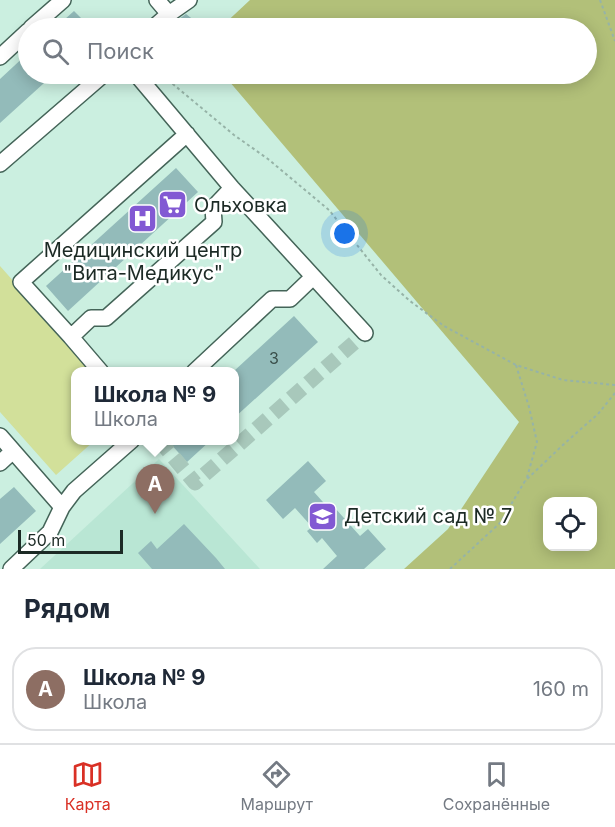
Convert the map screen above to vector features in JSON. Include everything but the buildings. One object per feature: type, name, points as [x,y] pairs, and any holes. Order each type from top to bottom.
[{"type":"street","points":[[43,18],[63,0]]},
{"type":"street","points":[[157,0],[169,14]]},
{"type":"street","points":[[164,18],[189,0]]},
{"type":"street","points":[[0,57],[18,41]]},
{"type":"street","points":[[0,164],[92,84]]},
{"type":"street","points":[[144,84],[232,188],[365,333]]},
{"type":"street","points":[[97,367],[21,282],[187,134]]},
{"type":"street","points":[[71,337],[91,318],[106,318],[214,222],[213,208],[232,188]]},
{"type":"street","points":[[199,367],[272,299],[290,298],[313,277]]},
{"type":"street","points":[[0,436],[62,507]]},
{"type":"street","points":[[11,569],[50,532],[62,507],[74,491],[127,445]]},
{"type":"street","points":[[0,463],[13,451]]},
{"type":"path","points":[[600,0],[615,40]]},
{"type":"path","points":[[173,84],[329,210],[381,274],[410,301],[444,326],[516,365],[563,380],[615,385]]},
{"type":"path","points":[[450,569],[500,524],[525,481],[537,442],[516,365]]},
{"type":"path","points":[[525,481],[598,414],[615,393]]},
{"type":"shaded area","points":[[159,459],[260,569],[40,569]]},
{"type":"green space","points":[[250,0],[615,0],[615,569],[404,569],[448,529],[519,422],[232,84],[597,84],[597,18],[231,18]]},
{"type":"green space","points":[[0,266],[89,367],[71,367],[71,445],[90,445],[56,475],[0,412]]},
{"type":"tunnel","points":[[239,444],[365,333]]},
{"type":"tunnel","points":[[163,445],[195,483],[238,445]]},
{"type":"place","name":"Ольховка","points":[[173,205]]},
{"type":"place","name":"Медицинский центр \"Вита-Медикус\"","points":[[143,219]]},
{"type":"place","name":"Школа № 9","points":[[155,514]]},
{"type":"place","name":"Детский сад № 7","points":[[323,516]]}]
